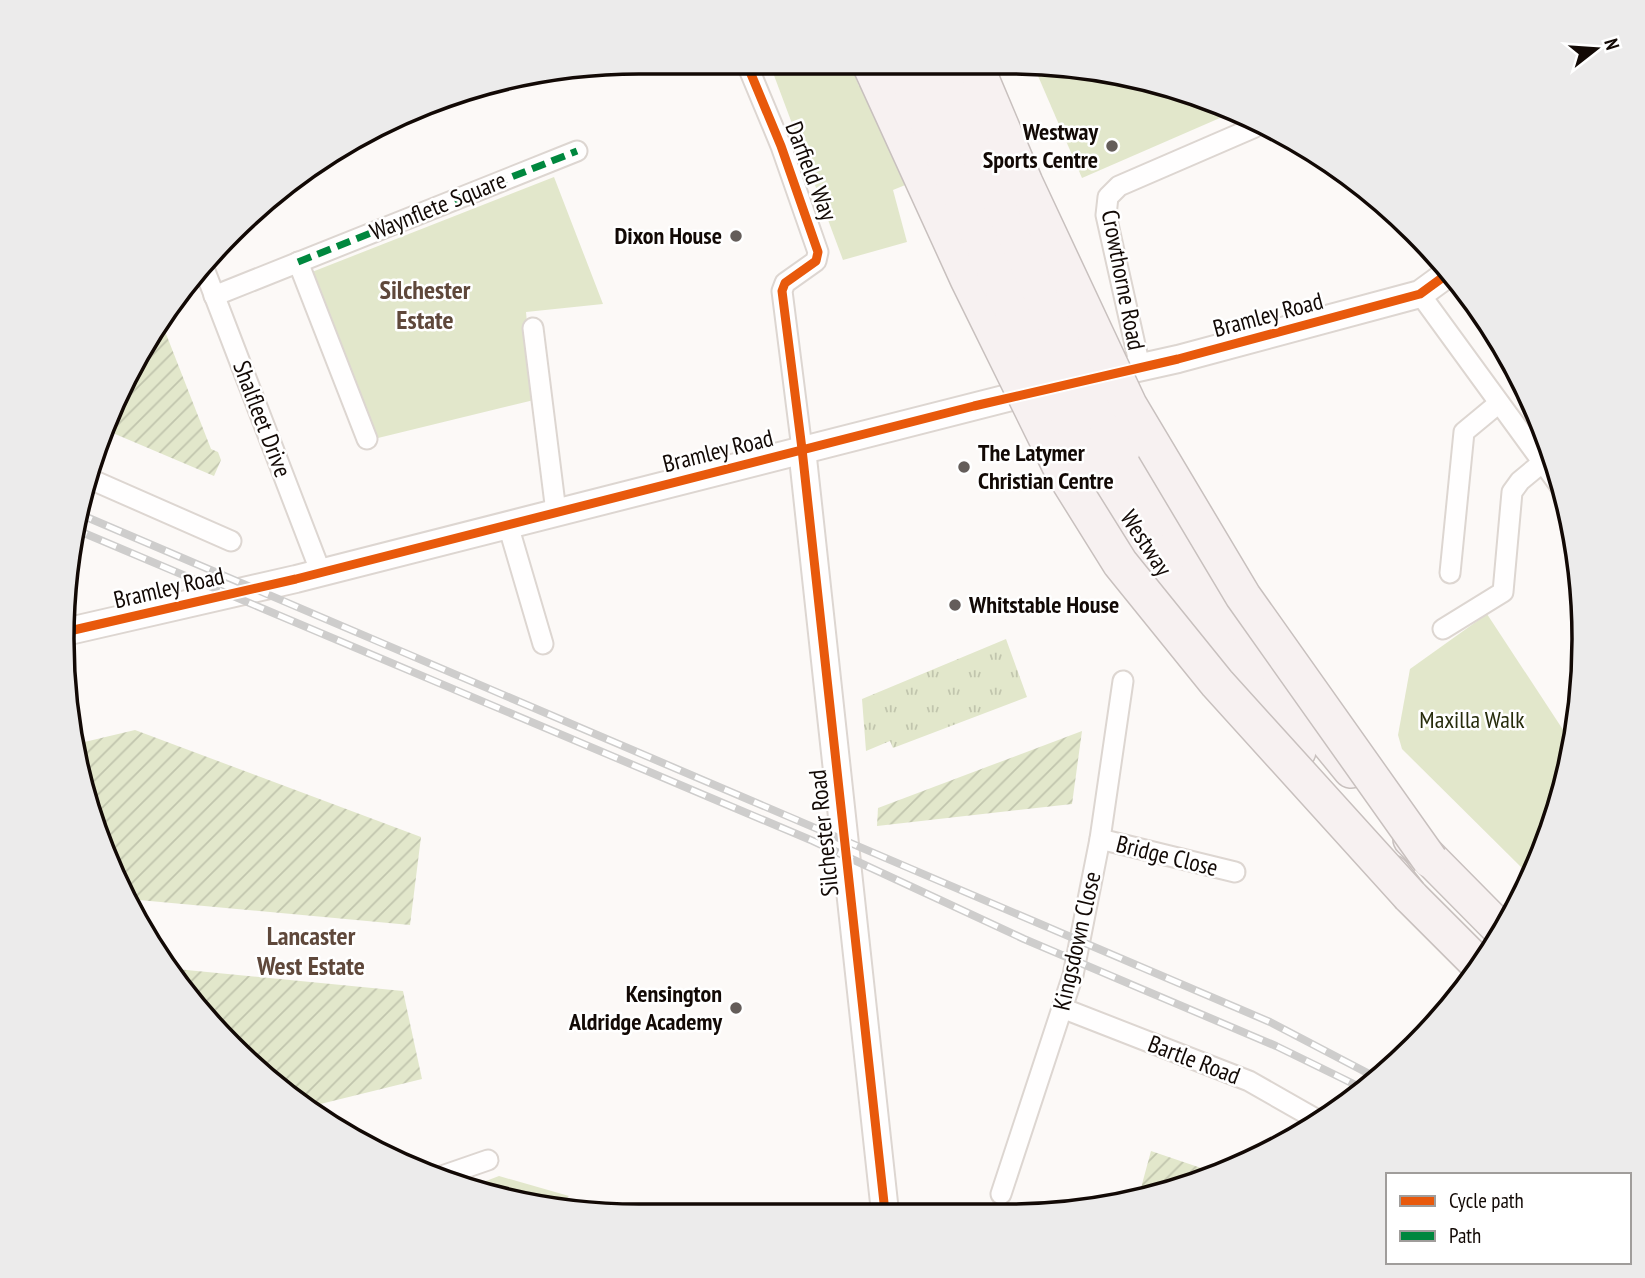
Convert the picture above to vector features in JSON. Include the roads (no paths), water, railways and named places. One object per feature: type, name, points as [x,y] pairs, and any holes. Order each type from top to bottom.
[{"type":"highway","points":[[875,74],[968,279],[1062,470],[1120,564],[1217,684],[1410,896]]},
{"type":"highway","name":"Westway","points":[[906,74],[1019,324],[1094,463],[1200,625],[1410,896],[1472,958]]},
{"type":"highway","name":"Westway","points":[[943,74],[1051,316],[1122,451],[1226,617],[1309,722],[1430,860],[1495,924]]},
{"type":"highway","points":[[979,74],[1025,183],[1129,405],[1243,596],[1430,860]]},
{"type":"street","name":"Darfield Way","points":[[751,74],[781,146],[818,252],[816,261],[785,283],[782,291],[802,449]]},
{"type":"street","name":"Crowthorne Road","points":[[1140,367],[1106,215],[1108,197],[1119,186],[1249,129]]},
{"type":"street","name":"Waynflete Square","points":[[214,296],[577,151]]},
{"type":"street","points":[[298,262],[367,439]]},
{"type":"street","name":"Shalfleet Drive","points":[[206,275],[321,573]]},
{"type":"street","points":[[1441,278],[1420,294],[1542,461]]},
{"type":"street","name":"Bramley Road","points":[[74,630],[321,573],[1420,294]]},
{"type":"street","points":[[533,328],[556,512]]},
{"type":"street","points":[[1450,573],[1464,432],[1499,403]]},
{"type":"street","name":"Silchester Road","points":[[802,449],[884,1204]]},
{"type":"street","points":[[1443,629],[1503,592],[1512,492],[1520,481],[1543,462]]},
{"type":"street","points":[[96,482],[231,541]]},
{"type":"street","points":[[508,525],[543,644]]},
{"type":"street","name":"Kingsdown Close","points":[[1001,1194],[1073,975],[1100,839],[1123,681]]},
{"type":"street","name":"Bridge Close","points":[[1100,839],[1235,872]]},
{"type":"street","name":"Bartle Road","points":[[1062,1008],[1249,1081],[1310,1116]]},
{"type":"street","points":[[453,1172],[488,1160]]},
{"type":"railway","points":[[87,517],[1270,1022],[1368,1073]]},
{"type":"railway","points":[[83,533],[813,841],[1024,939],[1276,1046],[1354,1084]]},
{"type":"place","name":"Westway Sports Centre","points":[[1112,146]]},
{"type":"place","name":"Dixon House","points":[[736,236]]},
{"type":"place","name":"The Latymer Christian Centre","points":[[964,467]]},
{"type":"place","name":"Whitstable House","points":[[955,605]]},
{"type":"place","name":"Kensington Aldridge Academy","points":[[736,1008]]},
{"type":"district","name":"Silchester Estate","points":[[425,305]]},
{"type":"district","name":"Lancaster West Estate","points":[[311,951]]},
{"type":"park label","name":"Maxilla Walk","points":[[1472,720]]}]
